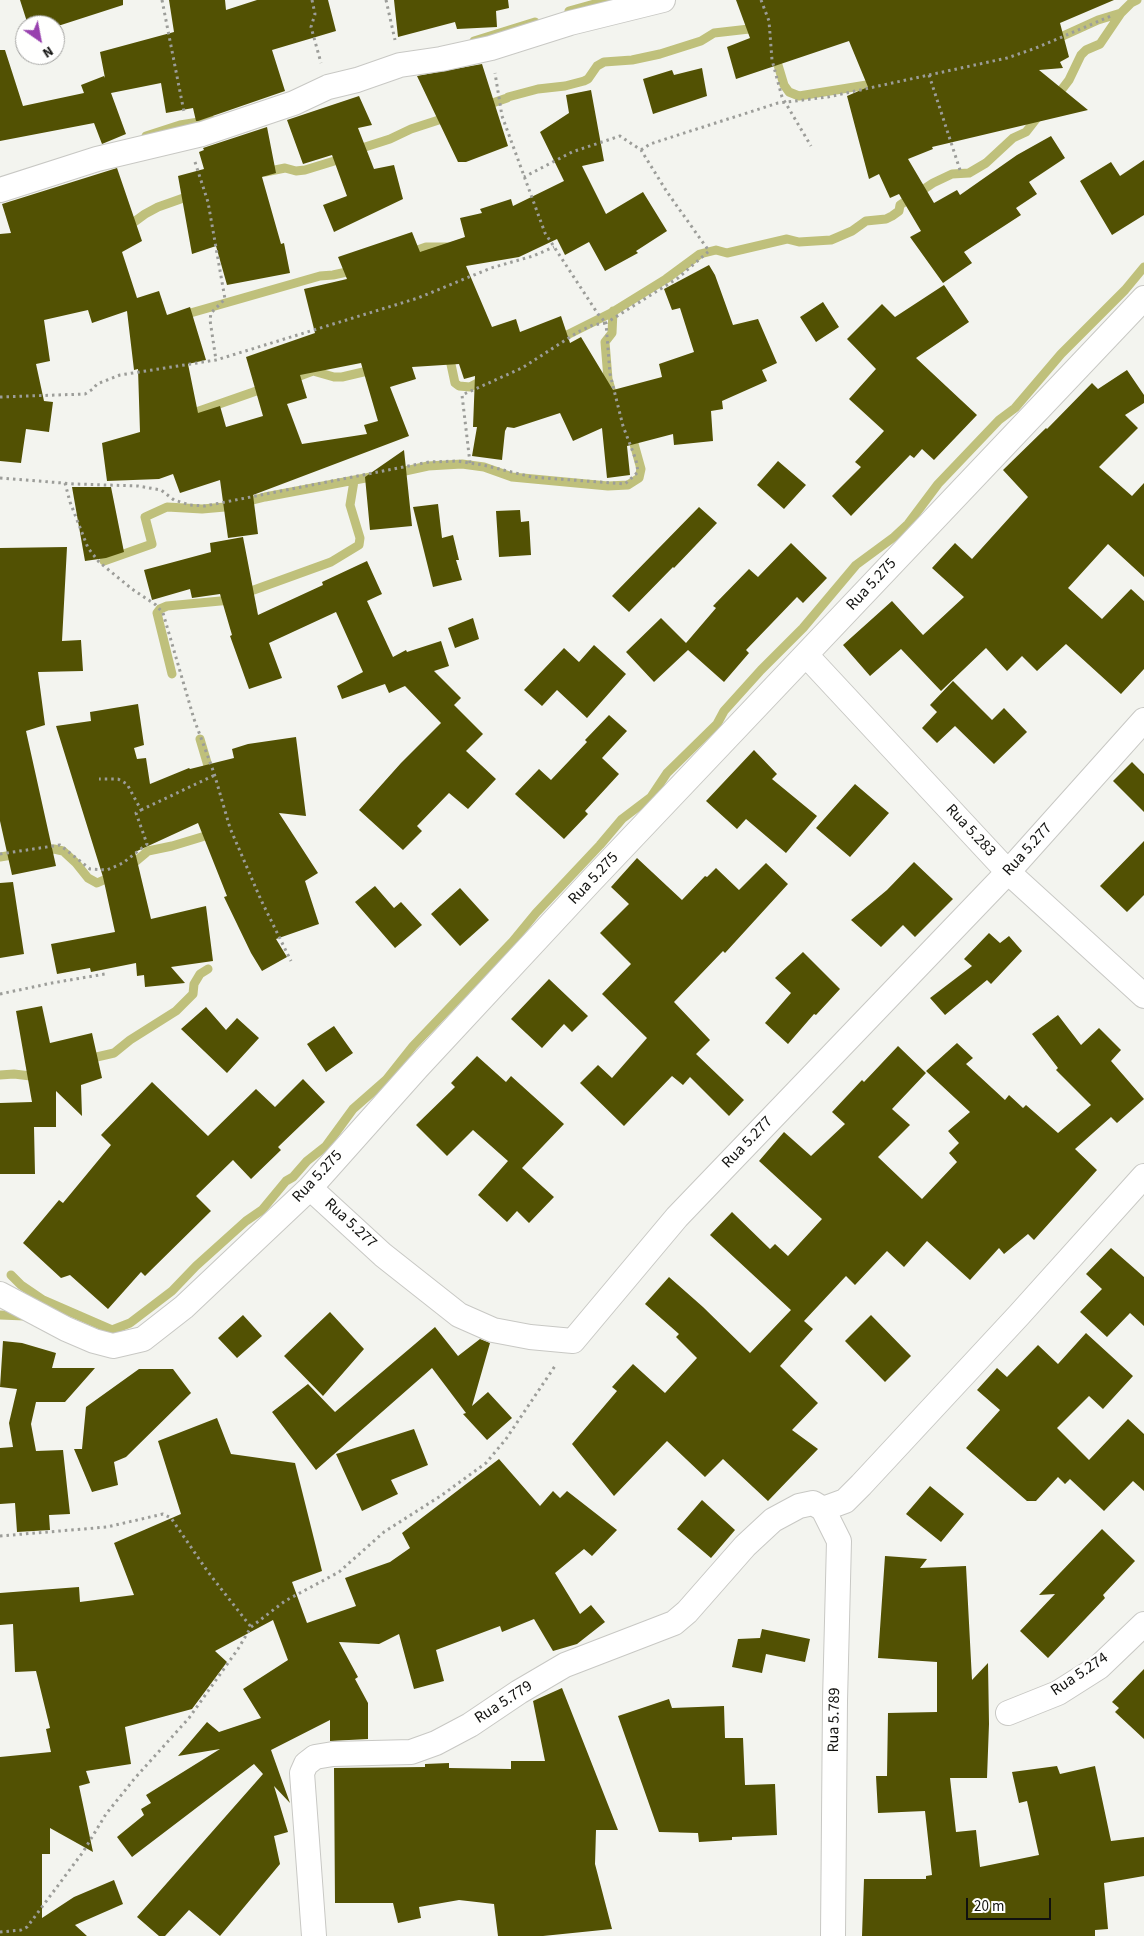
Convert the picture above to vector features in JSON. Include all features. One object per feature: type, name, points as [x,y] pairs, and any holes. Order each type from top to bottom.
[{"type":"street","points":[[0,190],[96,159],[188,138],[294,103],[328,87],[357,80],[400,65],[441,60],[491,48],[570,23],[663,0]]},
{"type":"street","name":"Rua 5.275","points":[[0,1294],[66,1330],[113,1346],[143,1339],[184,1307],[310,1188],[417,1068],[591,881],[807,656],[1144,298]]},
{"type":"street","name":"Rua 5.283","points":[[807,656],[1008,872],[1144,996]]},
{"type":"street","name":"Rua 5.277","points":[[310,1188],[383,1255],[459,1315],[493,1330],[530,1337],[573,1341],[677,1217],[1008,872],[1144,720]]},
{"type":"street","points":[[822,1509],[845,1501],[861,1485],[1019,1315],[1144,1176]]},
{"type":"street","name":"Rua 5.779","points":[[314,1936],[302,1773],[306,1764],[315,1757],[333,1754],[411,1752],[436,1743],[470,1725],[519,1692],[565,1665],[674,1623],[687,1612],[746,1546],[773,1520],[799,1506],[813,1503],[822,1509]]},
{"type":"street","name":"Rua 5.789","points":[[822,1509],[840,1541],[835,1701],[833,1936]]},
{"type":"street","name":"Rua 5.274","points":[[1008,1714],[1058,1693],[1099,1667],[1144,1624]]},
{"type":"path","points":[[162,0],[188,138],[208,202],[225,299],[211,313],[210,320],[216,360]]},
{"type":"path","points":[[312,0],[315,14],[312,27],[328,87]]},
{"type":"path","points":[[386,0],[400,65]]},
{"type":"path","points":[[761,0],[769,21],[772,60],[776,78],[785,101],[811,146]]},
{"type":"path","points":[[641,150],[650,144],[785,101],[828,97],[991,62],[1036,48],[1111,16]]},
{"type":"path","points":[[0,478],[138,486],[161,490],[174,500],[205,506],[429,462],[483,464],[532,477],[625,484],[638,472],[636,460],[623,426],[610,374],[606,323],[598,314],[545,233],[502,116],[491,48]]},
{"type":"path","points":[[929,75],[960,170]]},
{"type":"path","points":[[470,463],[462,395],[522,368],[578,332],[593,325],[606,323],[678,278],[709,251],[667,192],[641,150],[620,136],[572,152],[524,177]]},
{"type":"path","points":[[0,397],[85,394],[93,389],[96,384],[120,375],[216,360],[418,298],[491,268],[533,256],[554,247]]},
{"type":"path","points":[[65,483],[70,502],[88,548],[93,555],[162,613],[194,719],[215,775],[230,828],[241,856],[291,961]]},
{"type":"path","points":[[0,854],[60,845],[90,869],[107,870],[123,863],[147,844],[136,813],[215,775]]},
{"type":"path","points":[[99,779],[118,779],[127,784],[141,810]]},
{"type":"path","points":[[0,994],[105,974]]},
{"type":"path","points":[[0,1932],[21,1930],[27,1927],[83,1852],[106,1814],[135,1778],[189,1718],[252,1627],[285,1602],[339,1572],[384,1532],[442,1495],[486,1463],[506,1440],[573,1341]]},
{"type":"path","points":[[0,1536],[107,1527],[163,1514],[171,1518],[208,1572],[252,1627]]},
{"type":"building","points":[[20,0],[123,0],[123,5],[65,24],[65,15],[25,15]]},
{"type":"building","points":[[169,0],[225,0],[226,10],[257,0],[328,0],[336,31],[272,50],[285,91],[198,121],[196,121],[193,108],[166,113],[161,83],[111,93],[126,134],[102,144],[94,123],[0,141],[0,50],[5,50],[23,106],[84,93],[81,85],[104,76],[105,78],[100,52],[174,32]]},
{"type":"building","points":[[394,0],[508,0],[509,8],[496,11],[497,27],[457,29],[455,22],[398,37]]},
{"type":"building","points":[[736,0],[1114,0],[1060,23],[1069,57],[1060,62],[1063,68],[1039,70],[1088,110],[932,147],[933,149],[908,159],[934,203],[957,190],[960,195],[1017,155],[1051,136],[1065,158],[1029,182],[1037,194],[1016,208],[1021,215],[964,252],[972,263],[943,283],[910,237],[921,231],[899,194],[890,198],[879,174],[869,179],[847,96],[868,87],[849,41],[736,79],[727,47],[750,38]]},
{"type":"building","points":[[482,64],[508,146],[466,162],[458,162],[417,76]]},
{"type":"building","points":[[702,68],[707,96],[653,114],[643,79],[672,70],[674,75]]},
{"type":"building","points":[[591,90],[604,161],[582,166],[606,214],[643,192],[667,231],[636,251],[638,253],[605,271],[589,242],[565,255],[557,239],[519,257],[466,266],[492,327],[516,319],[520,332],[561,316],[570,343],[581,337],[613,390],[662,377],[659,364],[694,352],[680,308],[672,310],[664,289],[709,265],[715,275],[733,325],[758,319],[777,363],[762,370],[767,381],[722,401],[723,409],[711,411],[713,441],[674,445],[673,434],[627,446],[630,475],[607,478],[602,428],[573,441],[560,413],[514,428],[507,427],[502,460],[472,456],[477,427],[473,427],[475,376],[464,379],[459,364],[412,367],[416,379],[390,387],[409,436],[253,495],[258,534],[228,538],[220,480],[180,493],[173,474],[159,479],[107,481],[102,443],[140,432],[138,369],[134,370],[127,311],[92,323],[88,310],[44,320],[50,361],[36,364],[44,401],[53,402],[49,432],[26,429],[21,463],[0,461],[0,234],[11,233],[2,204],[117,168],[142,241],[122,252],[137,298],[159,291],[167,315],[190,307],[206,360],[188,364],[198,413],[220,406],[226,427],[263,416],[246,357],[315,333],[304,289],[347,279],[338,257],[412,232],[420,252],[465,237],[460,218],[482,213],[480,209],[511,199],[513,206],[564,181],[540,132],[569,113],[566,95]],"holes":[[[361,363],[378,421],[364,425],[367,434],[302,444],[287,404],[307,398],[300,375]]]},
{"type":"building","points":[[359,96],[372,125],[358,128],[374,169],[394,165],[403,199],[334,232],[323,205],[347,196],[332,155],[303,164],[287,120]]},
{"type":"building","points":[[267,127],[276,173],[262,177],[281,244],[284,243],[290,273],[227,285],[216,246],[192,254],[178,176],[204,169],[199,152],[204,150],[203,148]]},
{"type":"building","points":[[1144,160],[1144,215],[1112,235],[1080,181],[1111,162],[1120,176]]},
{"type":"building","points":[[944,285],[969,322],[916,358],[977,415],[934,460],[922,449],[914,458],[910,455],[851,516],[832,496],[861,467],[855,462],[884,431],[849,399],[876,369],[847,339],[882,304],[895,317]]},
{"type":"building","points":[[823,302],[839,327],[816,342],[800,317]]},
{"type":"building","points":[[1127,370],[1144,395],[1144,403],[1125,415],[1138,428],[1099,467],[1132,496],[1144,483],[1144,577],[1108,544],[1068,588],[1102,619],[1131,589],[1144,601],[1144,669],[1121,694],[1066,644],[1037,671],[1022,656],[1007,671],[986,648],[941,691],[901,649],[870,676],[843,645],[892,601],[923,635],[964,597],[932,568],[955,543],[972,559],[1028,497],[1003,470],[1092,383],[1098,389]]},
{"type":"building","points":[[404,450],[412,526],[370,530],[365,477]]},
{"type":"building","points":[[778,461],[806,485],[784,509],[757,485]]},
{"type":"building","points":[[72,487],[111,487],[124,552],[106,558],[85,561]]},
{"type":"building","points":[[438,504],[442,538],[453,535],[459,560],[456,560],[462,580],[433,587],[413,507]]},
{"type":"building","points":[[699,507],[717,523],[629,612],[612,596]]},
{"type":"building","points":[[520,510],[521,522],[529,521],[531,555],[499,557],[496,511]]},
{"type":"building","points":[[243,537],[258,615],[323,585],[322,582],[367,561],[382,594],[367,601],[393,657],[406,650],[407,652],[441,641],[449,666],[434,671],[461,698],[454,705],[483,734],[466,751],[496,779],[468,809],[449,793],[417,826],[422,831],[403,850],[359,810],[401,763],[441,723],[405,686],[389,693],[385,684],[342,699],[337,686],[363,672],[336,612],[269,643],[282,678],[249,689],[230,636],[232,635],[220,594],[192,598],[190,589],[152,600],[144,570],[211,552],[210,543]]},
{"type":"building","points":[[791,543],[827,578],[803,603],[797,597],[746,650],[749,653],[724,682],[688,650],[654,682],[626,652],[661,618],[686,643],[716,608],[713,606],[749,569],[758,577]]},
{"type":"building","points":[[67,547],[62,641],[81,640],[83,671],[38,672],[45,725],[26,731],[56,866],[12,875],[0,821],[0,548]]},
{"type":"building","points":[[473,618],[479,639],[455,648],[448,628]]},
{"type":"building","points":[[594,645],[626,674],[587,718],[557,690],[542,706],[524,690],[564,648],[579,662]]},
{"type":"building","points":[[953,681],[992,720],[1004,708],[1027,732],[994,764],[955,726],[937,743],[922,728],[937,712],[930,705]]},
{"type":"building","points":[[138,704],[144,745],[134,748],[137,759],[146,758],[150,784],[189,768],[234,758],[232,749],[248,744],[296,737],[306,816],[279,813],[318,873],[305,881],[319,924],[276,939],[287,957],[262,971],[251,953],[224,897],[227,896],[198,823],[135,852],[151,919],[206,906],[213,961],[171,967],[185,983],[145,987],[144,975],[137,976],[136,963],[91,972],[90,968],[57,974],[51,944],[115,932],[103,877],[56,726],[91,721],[90,712]]},
{"type":"building","points":[[609,715],[627,731],[602,758],[619,774],[585,811],[588,814],[564,839],[515,794],[539,769],[551,780],[587,742],[585,740]]},
{"type":"building","points":[[754,750],[777,774],[772,779],[817,816],[786,853],[746,819],[737,829],[706,801]]},
{"type":"building","points":[[1132,762],[1144,774],[1144,812],[1113,781]]},
{"type":"building","points":[[855,784],[889,813],[850,857],[816,828]]},
{"type":"building","points":[[1144,841],[1144,895],[1127,912],[1100,886]]},
{"type":"building","points":[[637,858],[682,900],[705,876],[707,877],[716,868],[739,890],[766,863],[788,884],[725,953],[723,951],[674,1002],[710,1040],[696,1054],[744,1100],[729,1116],[690,1077],[683,1085],[672,1076],[624,1126],[580,1083],[598,1065],[612,1078],[647,1038],[602,994],[631,964],[600,933],[629,904],[611,887]]},
{"type":"building","points":[[914,862],[953,899],[915,937],[903,925],[881,947],[851,920],[887,890]]},
{"type":"building","points":[[13,882],[24,954],[0,958],[0,883]]},
{"type":"building","points":[[375,886],[394,908],[401,902],[422,925],[395,948],[355,902]]},
{"type":"building","points":[[460,888],[489,920],[460,946],[431,914]]},
{"type":"building","points":[[989,933],[1000,943],[1009,936],[1022,951],[991,984],[987,980],[945,1015],[930,998],[972,966],[964,959]]},
{"type":"building","points":[[803,952],[840,989],[816,1015],[814,1014],[788,1044],[765,1023],[791,993],[775,978]]},
{"type":"building","points":[[549,979],[588,1016],[572,1032],[564,1024],[542,1048],[511,1019]]},
{"type":"building","points":[[42,1006],[50,1043],[92,1033],[102,1078],[81,1085],[82,1116],[56,1091],[56,1127],[34,1127],[35,1174],[0,1174],[0,1103],[32,1102],[16,1011]]},
{"type":"building","points":[[206,1007],[226,1030],[237,1018],[259,1038],[227,1073],[181,1029]]},
{"type":"building","points":[[1058,1015],[1081,1045],[1099,1028],[1121,1050],[1111,1061],[1144,1099],[1117,1123],[1111,1117],[1075,1149],[1097,1170],[1034,1240],[1028,1234],[1004,1254],[999,1248],[970,1280],[927,1241],[904,1267],[887,1251],[855,1285],[846,1276],[804,1321],[813,1329],[780,1366],[818,1403],[792,1430],[818,1449],[768,1501],[723,1459],[705,1477],[667,1441],[614,1496],[572,1444],[617,1391],[612,1387],[633,1364],[665,1393],[697,1358],[676,1337],[679,1334],[645,1304],[669,1277],[750,1353],[791,1310],[710,1235],[732,1212],[770,1249],[775,1244],[788,1256],[822,1219],[759,1161],[784,1132],[811,1156],[845,1124],[832,1112],[898,1046],[926,1073],[892,1109],[910,1125],[878,1157],[922,1199],[957,1162],[949,1153],[959,1143],[948,1131],[970,1112],[926,1071],[957,1043],[973,1058],[966,1064],[1005,1100],[1009,1095],[1023,1108],[1026,1105],[1058,1133],[1091,1105],[1056,1070],[1058,1068],[1032,1034]]},
{"type":"building","points":[[334,1026],[353,1053],[326,1072],[307,1044]]},
{"type":"building","points":[[477,1056],[506,1082],[511,1076],[564,1124],[522,1168],[554,1197],[529,1223],[517,1211],[507,1222],[478,1195],[508,1161],[473,1130],[447,1156],[416,1125],[455,1087],[451,1083]]},
{"type":"building","points":[[303,1079],[325,1102],[278,1147],[281,1150],[251,1179],[233,1160],[196,1196],[211,1211],[145,1276],[141,1272],[108,1309],[70,1275],[61,1278],[23,1243],[59,1200],[63,1203],[111,1145],[101,1135],[152,1082],[208,1136],[256,1089],[275,1107]]},
{"type":"building","points":[[1111,1248],[1144,1277],[1144,1326],[1130,1313],[1107,1337],[1080,1312],[1102,1289],[1086,1274]]},
{"type":"building","points":[[330,1312],[364,1349],[323,1396],[284,1356]]},
{"type":"building","points":[[243,1315],[262,1336],[237,1358],[218,1338]]},
{"type":"building","points":[[871,1315],[911,1356],[885,1382],[845,1341]]},
{"type":"building","points":[[435,1327],[458,1356],[480,1339],[490,1343],[472,1406],[488,1392],[512,1418],[487,1440],[463,1414],[466,1413],[432,1368],[316,1470],[272,1412],[308,1384],[335,1412]]},
{"type":"building","points":[[1086,1333],[1133,1376],[1103,1409],[1089,1396],[1057,1428],[1089,1460],[1128,1419],[1144,1434],[1144,1491],[1133,1481],[1104,1511],[1070,1479],[1065,1484],[1058,1477],[1036,1501],[1027,1501],[966,1448],[1000,1410],[977,1390],[997,1368],[1007,1377],[1038,1345],[1058,1364]]},
{"type":"building","points":[[3,1341],[22,1343],[56,1353],[52,1368],[95,1368],[65,1402],[36,1402],[31,1424],[36,1451],[63,1450],[70,1514],[49,1515],[50,1530],[17,1532],[15,1503],[0,1504],[0,1448],[13,1447],[9,1423],[17,1389],[0,1387]]},
{"type":"building","points":[[139,1369],[173,1369],[191,1393],[126,1457],[114,1462],[118,1485],[92,1492],[74,1449],[82,1449],[86,1407]]},
{"type":"building","points":[[217,1418],[231,1454],[295,1463],[322,1571],[292,1582],[307,1623],[356,1606],[345,1578],[390,1562],[410,1548],[402,1533],[499,1459],[540,1506],[553,1491],[560,1498],[567,1491],[617,1530],[592,1556],[584,1549],[555,1573],[580,1614],[591,1605],[605,1622],[577,1644],[553,1651],[534,1619],[502,1632],[500,1626],[436,1650],[444,1681],[414,1689],[399,1634],[379,1644],[339,1642],[358,1677],[355,1679],[368,1703],[368,1739],[330,1741],[330,1720],[271,1750],[290,1803],[274,1786],[288,1832],[274,1836],[280,1864],[220,1936],[189,1910],[165,1936],[159,1936],[137,1917],[263,1774],[254,1764],[132,1857],[117,1837],[144,1815],[141,1809],[151,1803],[146,1795],[220,1749],[178,1756],[207,1722],[219,1732],[261,1718],[243,1689],[288,1660],[273,1620],[215,1651],[227,1662],[192,1709],[125,1727],[131,1764],[86,1771],[90,1783],[79,1786],[93,1852],[50,1828],[50,1854],[42,1854],[42,1918],[74,1897],[114,1880],[123,1904],[75,1925],[87,1936],[0,1936],[0,1757],[51,1752],[46,1729],[50,1728],[36,1671],[15,1672],[13,1624],[0,1625],[0,1593],[79,1587],[80,1602],[134,1595],[114,1543],[181,1514],[158,1441]]},
{"type":"building","points":[[414,1429],[428,1465],[391,1480],[398,1494],[362,1511],[336,1454]]},
{"type":"building","points":[[930,1486],[964,1514],[941,1542],[906,1514]]},
{"type":"building","points":[[702,1500],[735,1530],[711,1558],[677,1529]]},
{"type":"building","points":[[1102,1529],[1135,1561],[1103,1595],[1105,1598],[1048,1658],[1020,1631],[1055,1594],[1039,1595]]},
{"type":"building","points":[[885,1556],[927,1559],[920,1568],[966,1566],[972,1680],[988,1663],[989,1724],[987,1778],[950,1778],[956,1832],[976,1830],[980,1867],[1039,1855],[1027,1801],[1019,1803],[1012,1772],[1057,1766],[1060,1774],[1095,1766],[1111,1841],[1144,1837],[1144,1876],[1104,1883],[1108,1929],[1095,1930],[1095,1936],[862,1936],[864,1879],[926,1879],[926,1876],[932,1875],[925,1811],[878,1813],[876,1776],[887,1776],[888,1713],[937,1712],[937,1662],[878,1658]]},
{"type":"building","points":[[762,1629],[810,1639],[805,1662],[766,1654],[762,1673],[732,1667],[738,1639],[760,1638]]},
{"type":"building","points":[[1144,1669],[1144,1739],[1115,1712],[1119,1708],[1112,1702]]},
{"type":"building","points":[[562,1688],[618,1830],[596,1830],[595,1864],[612,1929],[543,1936],[498,1936],[494,1904],[459,1900],[419,1907],[421,1918],[398,1923],[393,1903],[335,1903],[334,1768],[425,1767],[425,1764],[449,1763],[449,1768],[511,1769],[511,1761],[545,1761],[533,1701]]},
{"type":"building","points":[[669,1699],[672,1708],[724,1706],[725,1738],[743,1738],[745,1785],[775,1784],[777,1835],[732,1837],[732,1840],[699,1842],[698,1833],[659,1832],[618,1716]]},
{"type":"waterway","points":[[569,11],[609,0]]},
{"type":"waterway","points":[[1056,97],[1069,80],[1081,55],[1086,50],[1100,44],[1121,13],[1137,0]]},
{"type":"waterway","points":[[1054,40],[1098,20],[1121,13]]},
{"type":"waterway","points":[[474,41],[535,22]]},
{"type":"waterway","points":[[508,97],[538,89],[565,86],[584,81],[588,79],[597,66],[604,62],[632,60],[660,54],[701,41],[714,33],[758,28]]},
{"type":"waterway","points":[[775,55],[784,85],[789,92],[799,96],[879,83]]},
{"type":"waterway","points":[[484,106],[507,98]]},
{"type":"waterway","points":[[557,340],[611,313],[666,279],[700,254],[716,250],[727,253],[787,239],[799,242],[831,240],[852,231],[866,221],[886,219],[899,211],[900,205],[933,183],[952,174],[969,173],[986,163],[1013,138],[1026,132],[1040,114]]},
{"type":"waterway","points":[[356,153],[362,148],[448,117]]},
{"type":"waterway","points":[[146,136],[180,125],[211,120]]},
{"type":"waterway","points":[[265,172],[285,168],[296,171],[305,170],[344,158]]},
{"type":"waterway","points":[[125,226],[130,225],[158,207],[192,195]]},
{"type":"waterway","points":[[409,253],[426,247],[447,247]]},
{"type":"waterway","points":[[11,1275],[21,1285],[43,1300],[112,1330],[130,1323],[172,1291],[196,1266],[246,1221],[262,1210],[286,1181],[293,1177],[307,1161],[326,1146],[353,1109],[386,1080],[413,1046],[513,941],[536,913],[622,819],[651,797],[667,773],[717,724],[724,711],[803,628],[856,565],[894,537],[908,524],[938,484],[999,420],[1015,408],[1061,354],[1125,290],[1144,267]]},
{"type":"waterway","points":[[180,316],[320,276],[356,270]]},
{"type":"waterway","points":[[612,393],[608,379],[605,342],[612,333],[613,311]]},
{"type":"waterway","points":[[449,355],[455,383],[459,386],[470,387],[485,379]]},
{"type":"waterway","points":[[289,380],[313,371],[334,377],[342,377],[376,369]]},
{"type":"waterway","points":[[199,411],[265,388]]},
{"type":"waterway","points":[[396,473],[428,466],[462,464],[484,467],[512,477],[608,486],[628,485],[639,478],[641,469],[631,433]]},
{"type":"waterway","points":[[104,561],[152,544],[145,517],[167,507],[202,509],[225,507],[265,497],[376,476]]},
{"type":"waterway","points":[[172,674],[157,613],[160,609],[167,606],[231,600],[331,562],[359,545],[360,538],[350,505],[354,481]]},
{"type":"waterway","points":[[200,739],[211,776]]},
{"type":"waterway","points":[[129,867],[148,851],[215,833]]},
{"type":"waterway","points":[[41,850],[54,849],[63,851],[88,878],[97,883],[113,876]]},
{"type":"waterway","points":[[0,857],[18,854]]},
{"type":"waterway","points":[[88,1059],[114,1053],[130,1040],[176,1011],[193,994],[194,984],[200,974],[208,969]]},
{"type":"waterway","points":[[0,1075],[14,1074],[39,1077]]},
{"type":"waterway","points":[[0,1315],[25,1316]]}]
